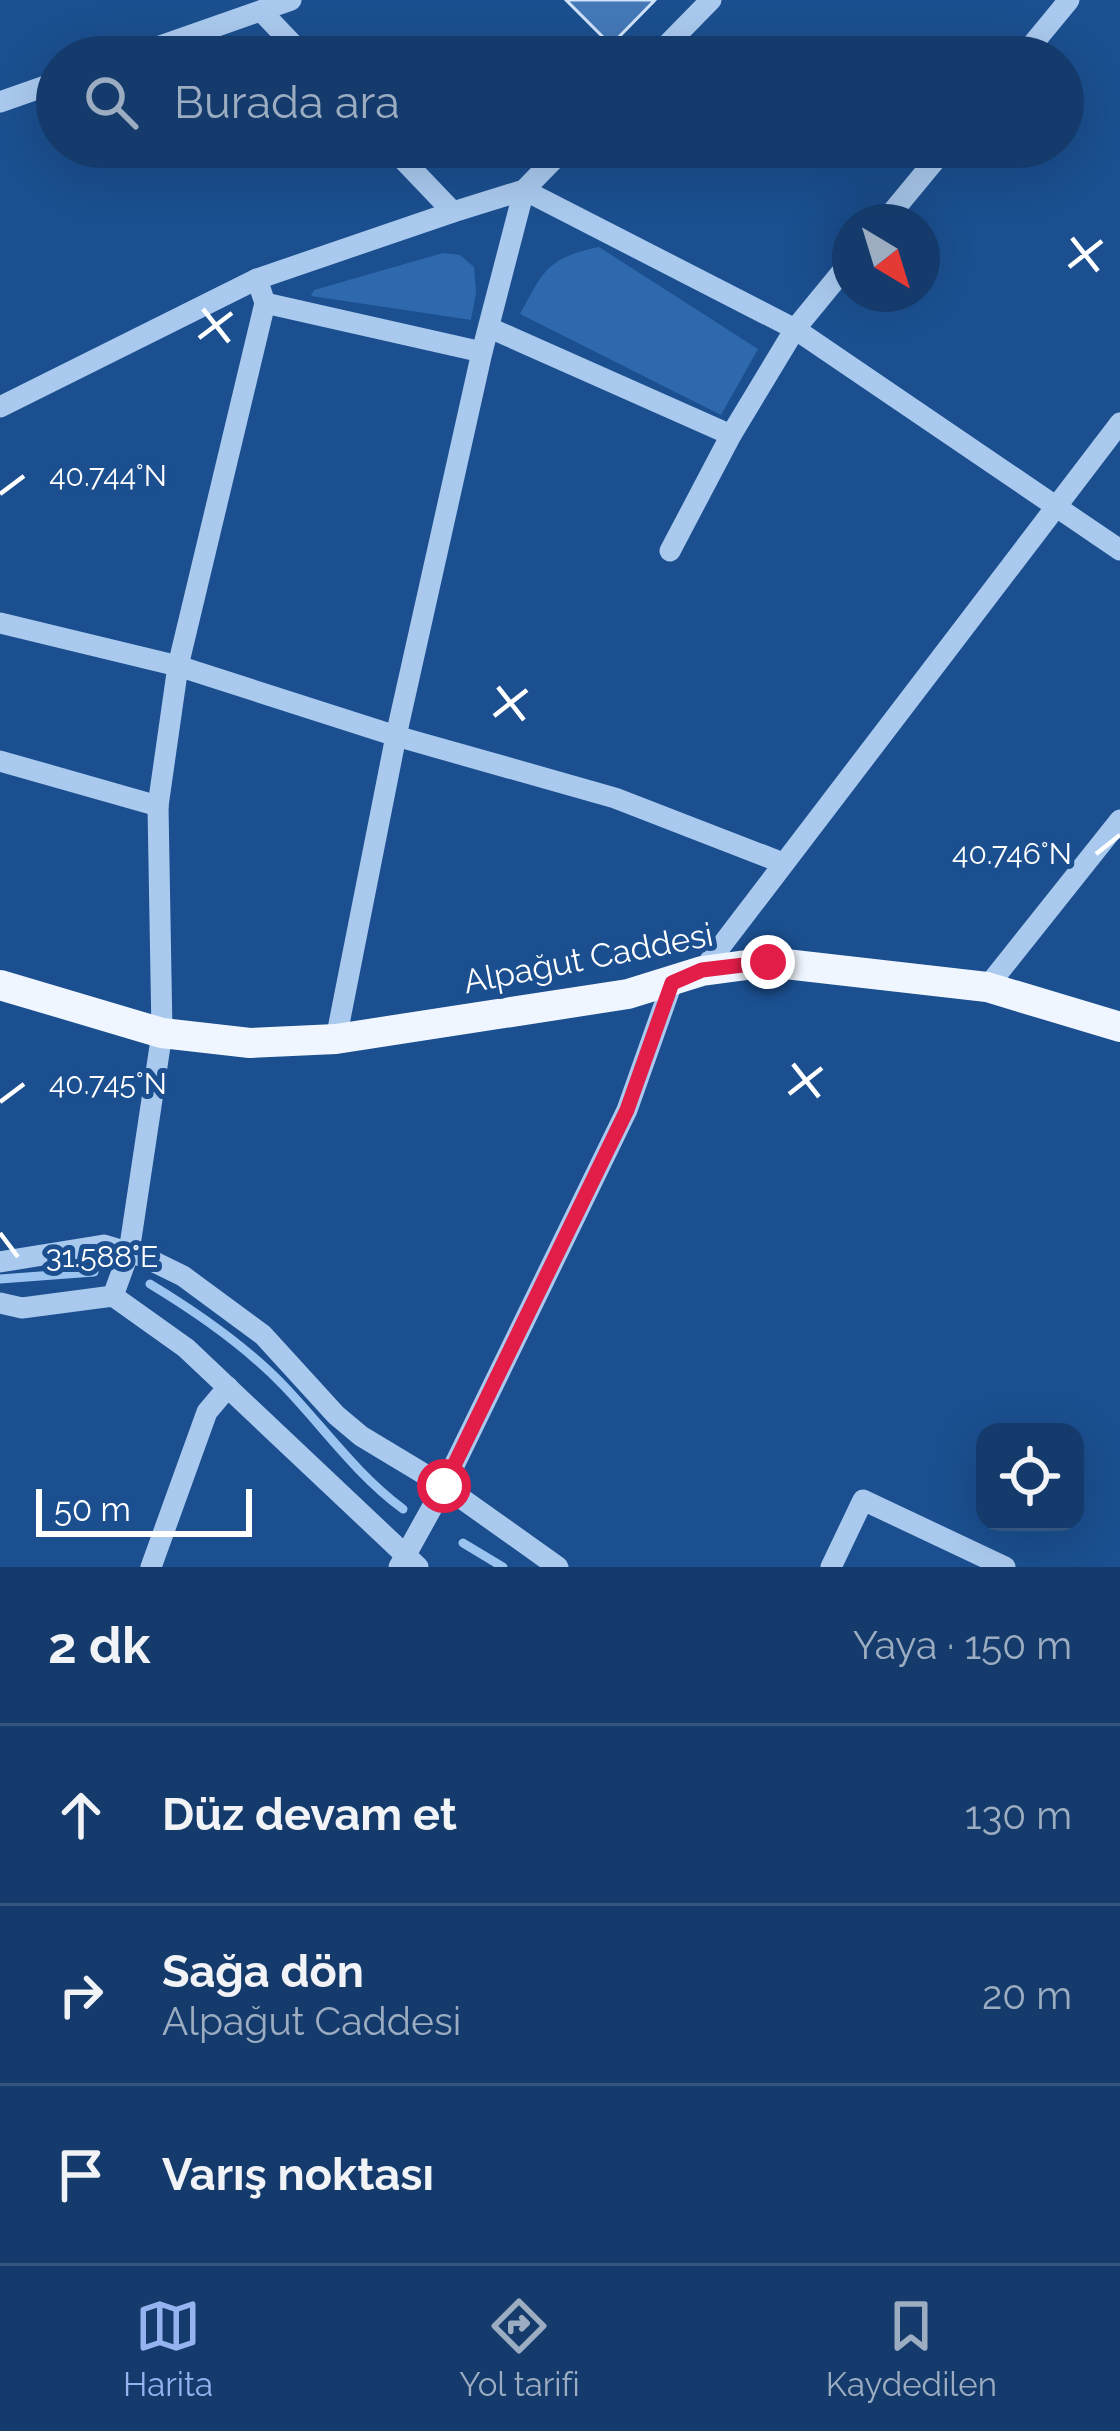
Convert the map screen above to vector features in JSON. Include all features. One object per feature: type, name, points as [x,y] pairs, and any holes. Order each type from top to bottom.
[{"type":"main road","name":"Alpağut Caddesi","points":[[0,985],[162,1033],[250,1042],[336,1039],[628,994],[702,970],[768,962],[987,988],[1120,1027]]},
{"type":"street","points":[[188,36],[291,0]]},
{"type":"street","points":[[676,36],[711,0]]},
{"type":"street","points":[[1039,36],[1069,0]]},
{"type":"street","points":[[261,10],[285,36]]},
{"type":"street","points":[[0,103],[36,90]]},
{"type":"street","points":[[411,168],[453,212]]},
{"type":"street","points":[[0,407],[256,279],[524,190],[545,168]]},
{"type":"street","points":[[899,204],[929,168]]},
{"type":"street","points":[[336,1039],[396,736],[482,352],[524,190]]},
{"type":"street","points":[[524,190],[794,329],[1120,550]]},
{"type":"street","points":[[113,1296],[129,1252],[162,1033],[158,806],[178,666],[265,303],[256,279]]},
{"type":"street","points":[[670,551],[730,435],[794,329],[832,284]]},
{"type":"street","points":[[265,303],[482,352]]},
{"type":"street","points":[[490,328],[730,435]]},
{"type":"street","points":[[702,970],[1120,423]]},
{"type":"street","points":[[0,623],[178,666],[396,736],[615,798],[783,863]]},
{"type":"street","points":[[0,761],[158,806]]},
{"type":"street","points":[[987,988],[1120,820]]},
{"type":"street","points":[[0,1304],[22,1308],[113,1296],[186,1348],[407,1564],[627,1110],[672,983]]},
{"type":"street","points":[[0,1262],[104,1245],[183,1276],[262,1335],[335,1415],[361,1436],[444,1486],[558,1567]]},
{"type":"street","points":[[151,1567],[207,1412],[228,1387]]},
{"type":"street","points":[[831,1567],[863,1500],[1005,1567]]},
{"type":"shaded area","points":[[599,247],[758,349],[721,415],[520,314],[557,261]]},
{"type":"shaded area","points":[[443,253],[460,255],[474,267],[471,320],[311,296],[314,290]]},
{"type":"building","points":[[566,0],[655,0],[620,36],[602,36]]},
{"type":"waterway","points":[[0,1279],[94,1272]]},
{"type":"waterway","points":[[150,1284],[254,1358],[403,1509]]},
{"type":"waterway","points":[[463,1543],[503,1567]]},
{"type":"route","points":[[444,1486],[627,1110],[672,983],[702,970],[768,962]]}]
